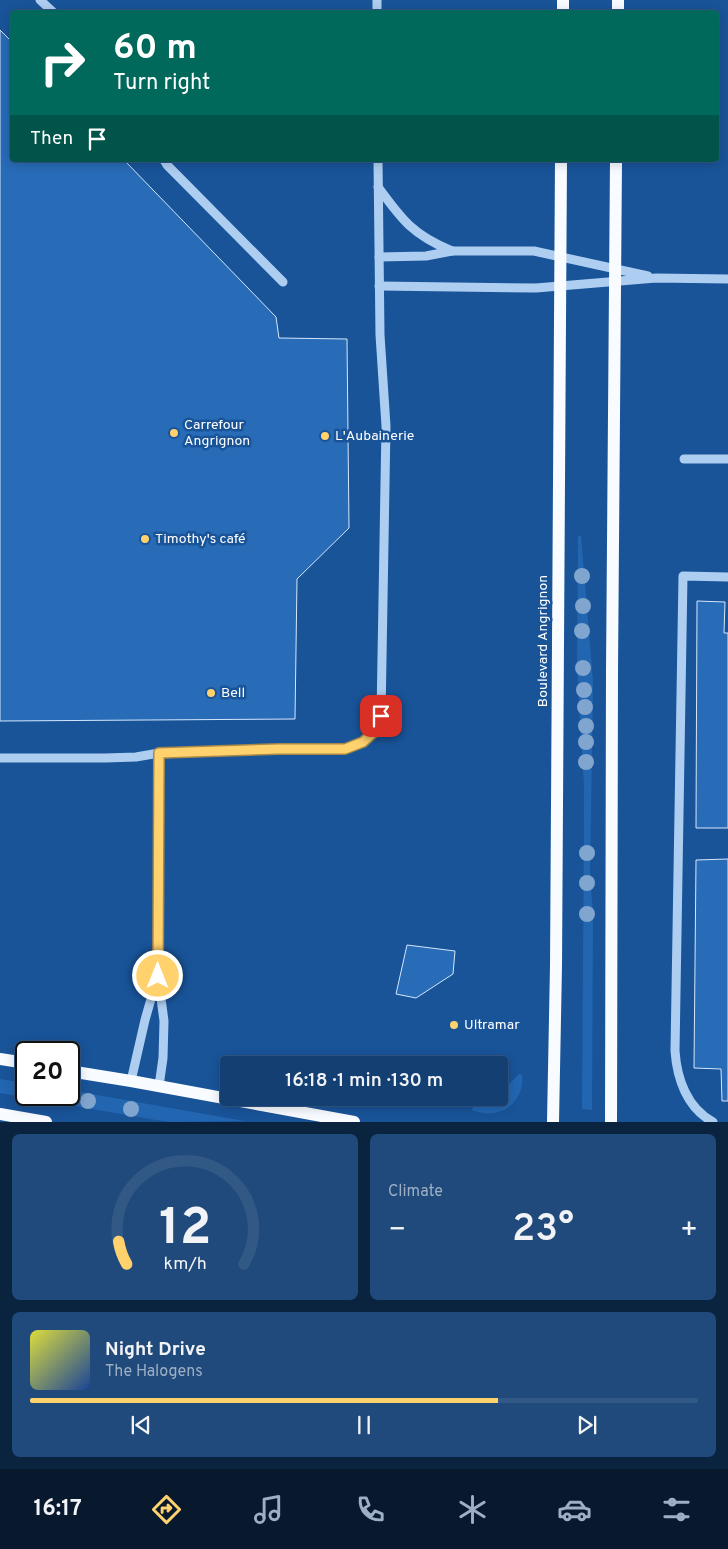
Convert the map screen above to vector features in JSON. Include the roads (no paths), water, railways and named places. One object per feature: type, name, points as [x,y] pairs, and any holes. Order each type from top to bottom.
[{"type":"main road","name":"Boulevard Angrignon","points":[[553,1122],[556,966],[561,162]]},
{"type":"main road","points":[[611,1122],[616,162]]},
{"type":"main road","points":[[0,1059],[15,1061]]},
{"type":"main road","points":[[80,1073],[354,1122]]},
{"type":"main road","points":[[0,1114],[46,1122]]},
{"type":"lane","points":[[40,0],[51,10]]},
{"type":"lane","points":[[165,162],[283,282]]},
{"type":"lane","points":[[0,758],[104,758],[159,753],[345,749],[363,742],[374,732],[381,716],[386,426],[380,335],[378,162]]},
{"type":"lane","points":[[378,187],[401,218],[410,226],[432,243],[452,251]]},
{"type":"lane","points":[[379,257],[426,256],[452,251],[534,251],[656,278]]},
{"type":"lane","points":[[379,286],[536,288],[656,278],[728,279]]},
{"type":"lane","points":[[684,460],[728,459]]},
{"type":"lane","points":[[713,1122],[698,1110],[686,1094],[676,1065],[675,1051],[682,576],[728,577]]},
{"type":"lane","points":[[159,753],[158,976],[164,1021],[163,1058],[159,1086]]},
{"type":"lane","points":[[131,1081],[145,1020],[158,976]]},
{"type":"place","name":"Carrefour Angrignon","points":[[174,433]]},
{"type":"place","name":"L'Aubainerie","points":[[325,436]]},
{"type":"place","name":"Timothy's café","points":[[145,539]]},
{"type":"place","name":"Bell","points":[[211,693]]},
{"type":"place","name":"Ultramar","points":[[454,1025]]}]
